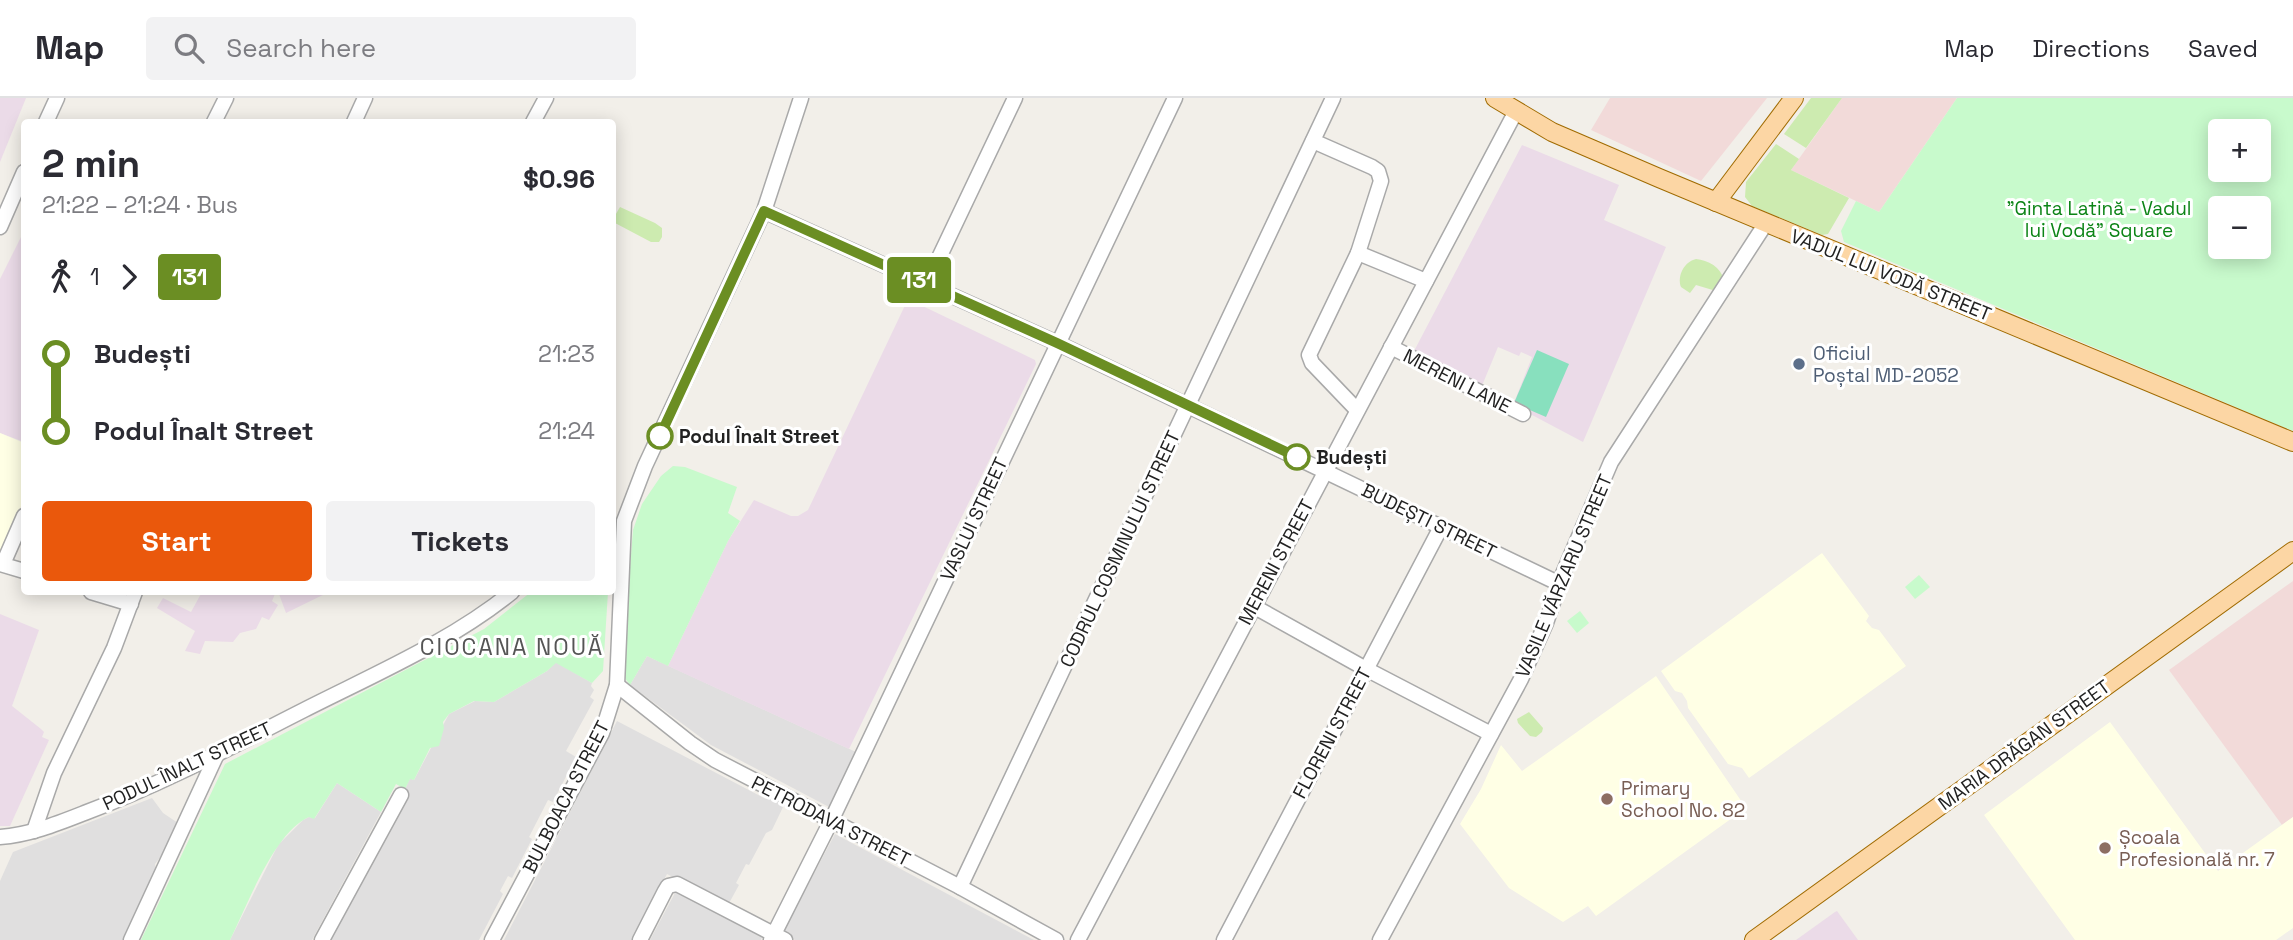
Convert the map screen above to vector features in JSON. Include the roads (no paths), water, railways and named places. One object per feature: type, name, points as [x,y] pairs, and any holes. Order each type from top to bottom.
[{"type":"main road","name":"VADUL LUI VODĂ STREET","points":[[1495,98],[1552,132],[2293,442]]},
{"type":"main road","points":[[1716,202],[1794,98]]},
{"type":"main road","name":"MARIA DRĂGAN STREET","points":[[1754,940],[2293,551]]},
{"type":"street","points":[[47,119],[57,98]]},
{"type":"street","points":[[216,119],[226,98]]},
{"type":"street","points":[[355,119],[365,98]]},
{"type":"street","points":[[535,119],[546,98]]},
{"type":"street","points":[[618,521],[764,211],[801,98]]},
{"type":"street","points":[[927,284],[1016,98]]},
{"type":"street","name":"VASLUI STREET","points":[[777,938],[1175,98]]},
{"type":"street","name":"CODRUL COSMINULUI STREET","points":[[960,887],[1333,98]]},
{"type":"street","name":"MERENI STREET","points":[[1078,940],[1516,111]]},
{"type":"street","points":[[1313,141],[1372,167],[1380,175],[1381,181],[1358,253],[1310,355],[1312,363],[1357,410]]},
{"type":"street","points":[[0,227],[21,179]]},
{"type":"street","name":"BUDEȘTI STREET","points":[[764,211],[1057,343],[1560,584]]},
{"type":"street","name":"VASILE VĂRZARU STREET","points":[[1380,940],[1521,679],[1616,454],[1766,223]]},
{"type":"street","points":[[1358,253],[1426,281]]},
{"type":"street","name":"MERENI LANE","points":[[1391,347],[1522,414]]},
{"type":"street","name":"BULBOACA STREET","points":[[492,940],[601,733],[617,685],[618,521]]},
{"type":"street","points":[[21,522],[1,564],[21,570]]},
{"type":"street","name":"FLORENI STREET","points":[[1224,940],[1441,527]]},
{"type":"street","points":[[34,831],[54,774],[114,648],[133,598],[112,595]]},
{"type":"street","name":"PODUL ÎNALT STREET","points":[[2,841],[141,790],[217,754],[437,642],[483,615],[508,595]]},
{"type":"street","points":[[1253,606],[1491,734]]},
{"type":"street","name":"PETRODAVA STREET","points":[[617,685],[715,760],[1056,940]]},
{"type":"street","points":[[131,940],[217,754]]},
{"type":"street","points":[[322,940],[401,795]]},
{"type":"street","points":[[640,940],[665,891],[672,884],[693,891],[777,938]]},
{"type":"place","name":"Oficiul Poștal MD-2052","points":[[1799,364]]},
{"type":"place","name":"Podul Înalt Street","points":[[660,436]]},
{"type":"place","name":"Budești","points":[[1297,457]]},
{"type":"place","name":"Primary School No. 82","points":[[1607,799]]},
{"type":"place","name":"Școala Profesională nr. 7","points":[[2105,848]]},
{"type":"district","name":"CIOCANA NOUĂ","points":[[512,647]]},
{"type":"park label","name":"\"Ginta Latină - Vadul lui Vodă\" Square","points":[[2099,219]]}]
